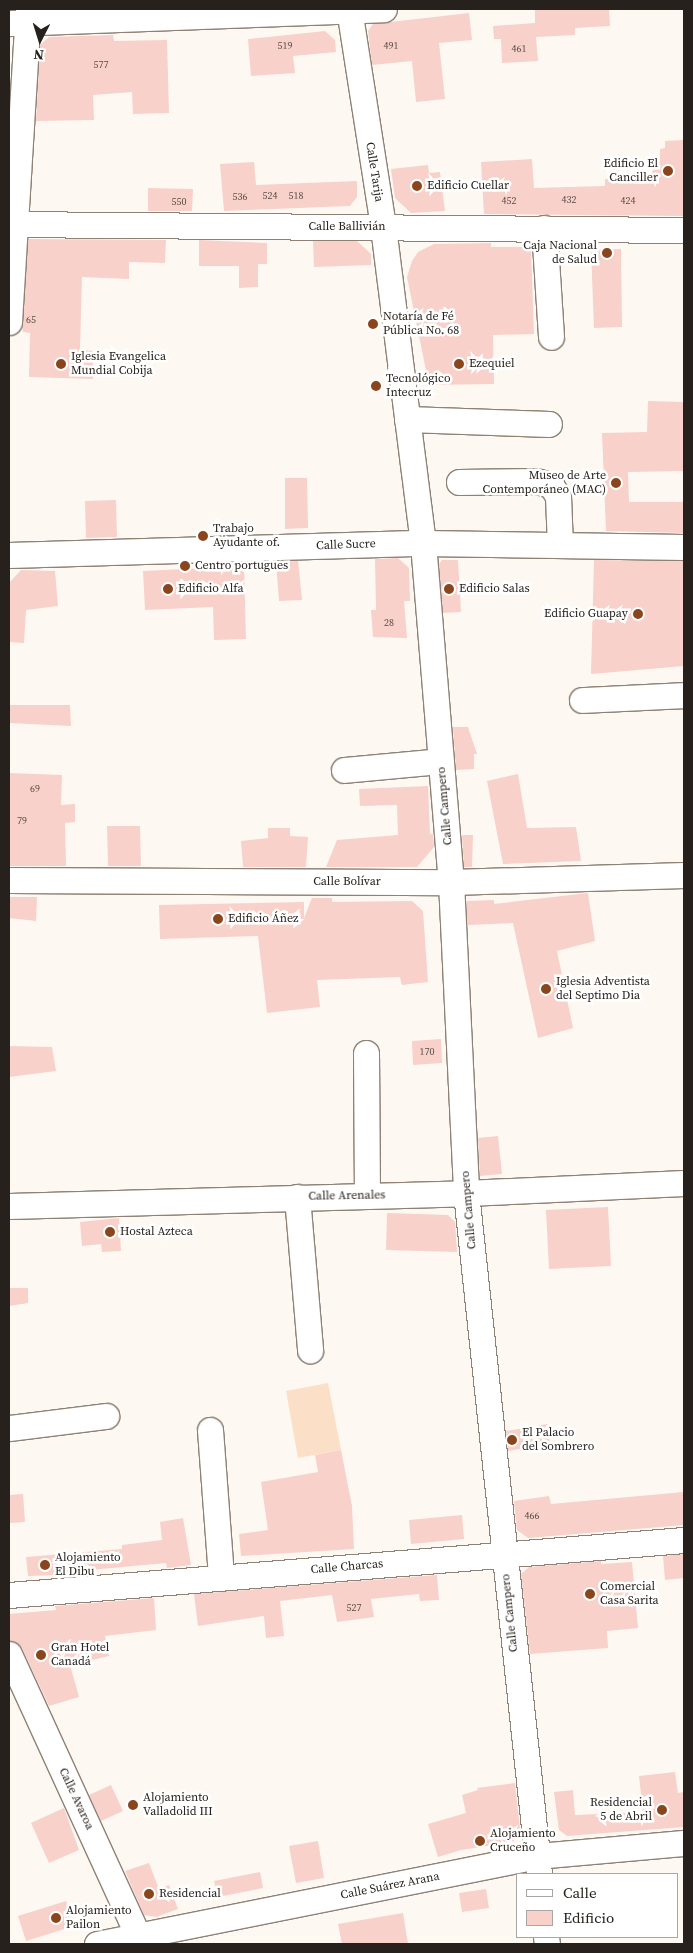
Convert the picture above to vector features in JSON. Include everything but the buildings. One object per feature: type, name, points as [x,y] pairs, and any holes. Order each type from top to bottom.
[{"type":"street","points":[[9,322],[21,18],[384,9]]},
{"type":"street","name":"Calle Tarija","points":[[349,10],[383,227],[423,543]]},
{"type":"street","name":"Calle Ballivián","points":[[12,224],[684,230]]},
{"type":"street","points":[[544,228],[550,337]]},
{"type":"street","points":[[407,419],[548,424]]},
{"type":"street","points":[[459,482],[536,482],[551,485],[558,496],[560,545]]},
{"type":"street","name":"Calle Sucre","points":[[9,555],[423,543],[684,547]]},
{"type":"street","name":"Calle Campero","points":[[423,543],[451,882],[466,1193],[503,1554],[538,1865]]},
{"type":"street","points":[[582,700],[684,695]]},
{"type":"street","points":[[344,770],[441,761]]},
{"type":"street","name":"Calle Bolívar","points":[[9,880],[451,882],[684,875]]},
{"type":"street","points":[[366,1053],[367,1196]]},
{"type":"street","name":"Calle Arenales","points":[[9,1206],[466,1193],[684,1182]]},
{"type":"street","points":[[297,1197],[310,1350]]},
{"type":"street","points":[[9,1428],[106,1416]]},
{"type":"street","points":[[210,1430],[221,1578]]},
{"type":"street","name":"Calle Charcas","points":[[9,1595],[684,1540]]},
{"type":"street","name":"Calle Avaroa","points":[[9,1654],[141,1941]]},
{"type":"street","name":"Calle Suárez Arana","points":[[97,1944],[141,1941],[538,1865],[684,1844]]},
{"type":"shaded area","points":[[328,1383],[341,1450],[298,1458],[286,1391]]},
{"type":"place","name":"Edificio El Canciller","points":[[668,171]]},
{"type":"place","name":"Edificio Cuellar","points":[[417,186]]},
{"type":"place","name":"Caja Nacional de Salud","points":[[607,253]]},
{"type":"place","name":"Notaría de Fé Pública No. 68","points":[[373,324]]},
{"type":"place","name":"Iglesia Evangelica Mundial Cobija","points":[[61,364]]},
{"type":"place","name":"Ezequiel","points":[[459,364]]},
{"type":"place","name":"Tecnológico Intecruz","points":[[376,386]]},
{"type":"place","name":"Museo de Arte Contemporáneo (MAC)","points":[[616,483]]},
{"type":"place","name":"Trabajo Ayudante of.","points":[[203,536]]},
{"type":"place","name":"Centro portugues","points":[[185,566]]},
{"type":"place","name":"Edificio Alfa","points":[[168,589]]},
{"type":"place","name":"Edificio Salas","points":[[449,589]]},
{"type":"place","name":"Edificio Guapay","points":[[638,614]]},
{"type":"place","name":"Edificio Áñez","points":[[218,919]]},
{"type":"place","name":"Iglesia Adventista del Septimo Dia","points":[[546,989]]},
{"type":"place","name":"Hostal Azteca","points":[[110,1232]]},
{"type":"place","name":"El Palacio del Sombrero","points":[[512,1440]]},
{"type":"place","name":"Alojamiento El Dibu","points":[[45,1565]]},
{"type":"place","name":"Comercial Casa Sarita","points":[[590,1594]]},
{"type":"place","name":"Gran Hotel Canadá","points":[[41,1655]]},
{"type":"place","name":"Alojamiento Valladolid III","points":[[133,1805]]},
{"type":"place","name":"Residencial 5 de Abril","points":[[662,1810]]},
{"type":"place","name":"Alojamiento Cruceño","points":[[480,1841]]},
{"type":"place","name":"Residencial","points":[[149,1894]]},
{"type":"place","name":"Alojamiento Pailon","points":[[56,1918]]}]
